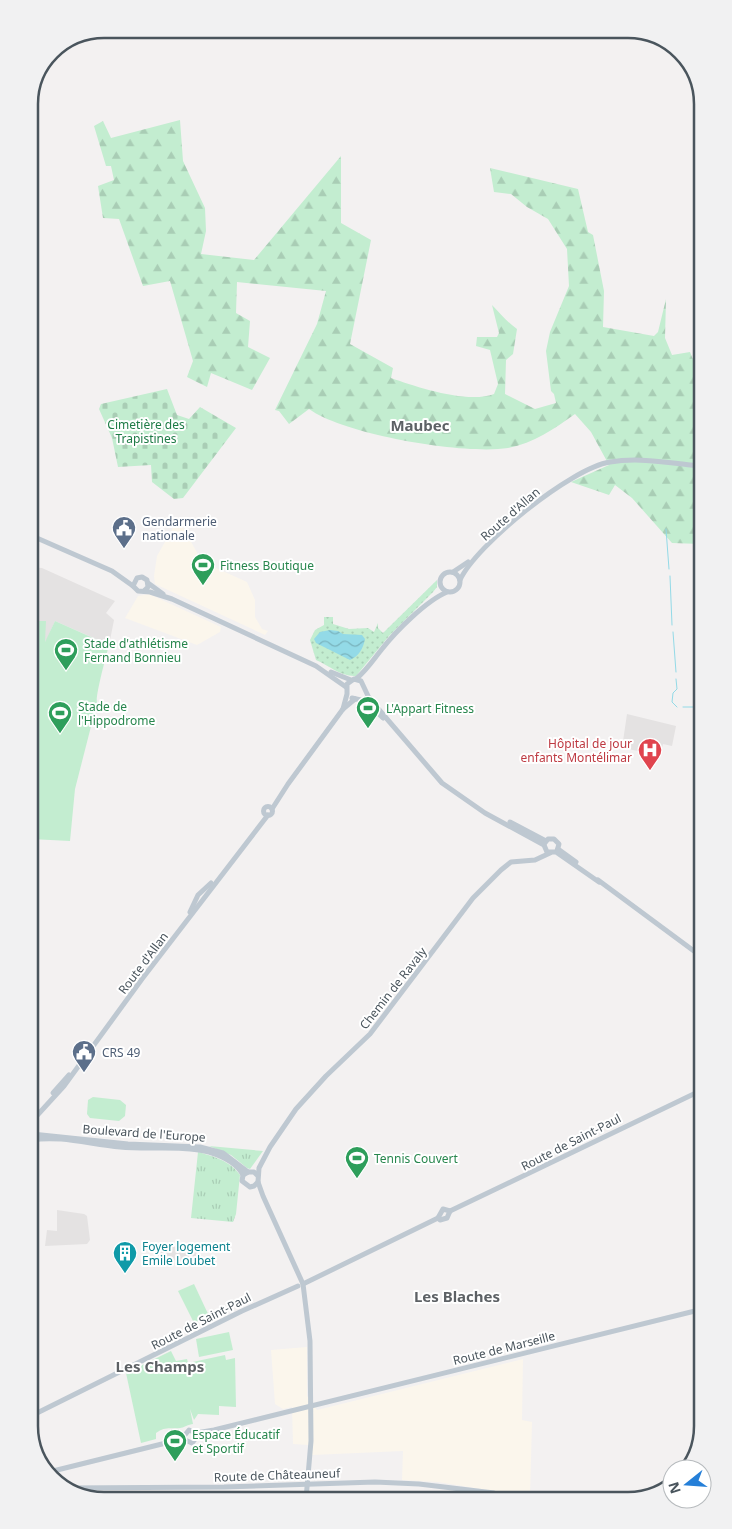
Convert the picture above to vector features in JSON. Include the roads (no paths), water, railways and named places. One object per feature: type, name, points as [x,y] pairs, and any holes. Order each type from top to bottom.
[{"type":"main road","name":"Route d'Allan","points":[[460,580],[477,557],[535,503],[568,480],[592,468],[609,462],[631,460],[694,465]]},
{"type":"main road","points":[[38,539],[112,571],[137,578],[144,577],[172,599]]},
{"type":"main road","name":"Route d'Allan","points":[[453,572],[477,557]]},
{"type":"main road","points":[[112,571],[138,591],[172,599],[316,666],[363,682]]},
{"type":"main road","points":[[427,604],[447,592],[457,589],[460,580],[453,572],[443,574],[440,586],[427,604],[382,648],[368,669],[363,682],[365,692],[442,782],[464,799],[545,845],[694,951]]},
{"type":"main road","points":[[133,586],[137,578]]},
{"type":"main road","points":[[144,591],[148,582]]},
{"type":"main road","points":[[440,586],[447,592]]},
{"type":"main road","points":[[316,666],[346,686],[348,694],[343,709]]},
{"type":"main road","points":[[346,686],[368,669]]},
{"type":"main road","points":[[266,814],[272,813],[271,808],[343,709],[365,692]]},
{"type":"main road","points":[[348,694],[365,701],[392,725]]},
{"type":"main road","name":"Route d'Allan","points":[[38,1109],[74,1069],[183,922],[198,895],[217,876],[266,814]]},
{"type":"main road","name":"Route d'Allan","points":[[38,1114],[64,1086],[266,814]]},
{"type":"main road","points":[[530,860],[551,838],[556,840],[554,852]]},
{"type":"main road","name":"Chemin de Ravaly","points":[[247,1173],[264,1156],[296,1109],[326,1076],[375,1028],[473,898],[511,862],[538,859],[554,852]]},
{"type":"main road","name":"Route de Saint-Paul","points":[[38,1413],[242,1311],[438,1218],[443,1209],[450,1211],[694,1094]]},
{"type":"main road","name":"Boulevard de l'Europe","points":[[38,1135],[121,1144],[200,1147],[223,1153],[247,1173]]},
{"type":"main road","name":"Boulevard de l'Europe","points":[[38,1140],[58,1140],[130,1148],[199,1150],[228,1160],[247,1173]]},
{"type":"main road","name":"Chemin de Ravaly","points":[[264,1156],[258,1175],[258,1182],[307,1300],[310,1326],[311,1440],[307,1491]]},
{"type":"main road","points":[[258,1175],[247,1173],[243,1184],[252,1187],[263,1196]]},
{"type":"main road","points":[[252,1187],[258,1182]]},
{"type":"main road","name":"Route de Marseille","points":[[197,1435],[694,1311]]},
{"type":"main road","points":[[55,1470],[185,1438],[189,1430],[197,1435],[192,1443],[185,1438]]},
{"type":"main road","name":"Route de Châteauneuf","points":[[81,1488],[402,1483],[476,1492]]},
{"type":"water","points":[[330,630],[343,634],[362,635],[365,639],[362,649],[350,660],[316,643],[314,639],[320,632]]},
{"type":"waterway","points":[[666,529],[669,569]]},
{"type":"waterway","points":[[670,576],[672,625]]},
{"type":"waterway","points":[[673,632],[676,672]]},
{"type":"waterway","points":[[676,679],[677,689],[673,693],[672,702],[677,707]]},
{"type":"waterway","points":[[683,707],[694,707]]},
{"type":"place","name":"Gendarmerie nationale","points":[[124,549]]},
{"type":"place","name":"Fitness Boutique","points":[[203,586]]},
{"type":"place","name":"Stade d'athlétisme Fernand Bonnieu","points":[[66,671]]},
{"type":"place","name":"L'Appart Fitness","points":[[368,729]]},
{"type":"place","name":"Stade de l'Hippodrome","points":[[60,734]]},
{"type":"place","name":"Hôpital de jour enfants Montélimar","points":[[650,771]]},
{"type":"place","name":"CRS 49","points":[[84,1073]]},
{"type":"place","name":"Tennis Couvert","points":[[357,1179]]},
{"type":"place","name":"Foyer logement Emile Loubet","points":[[125,1274]]},
{"type":"place","name":"Espace Éducatif et Sportif","points":[[175,1462]]},
{"type":"district","name":"Maubec","points":[[420,425]]},
{"type":"district","name":"Les Blaches","points":[[457,1296]]},
{"type":"district","name":"Les Champs","points":[[160,1366]]},
{"type":"park label","name":"Cimetière des Trapistines","points":[[146,431]]}]
